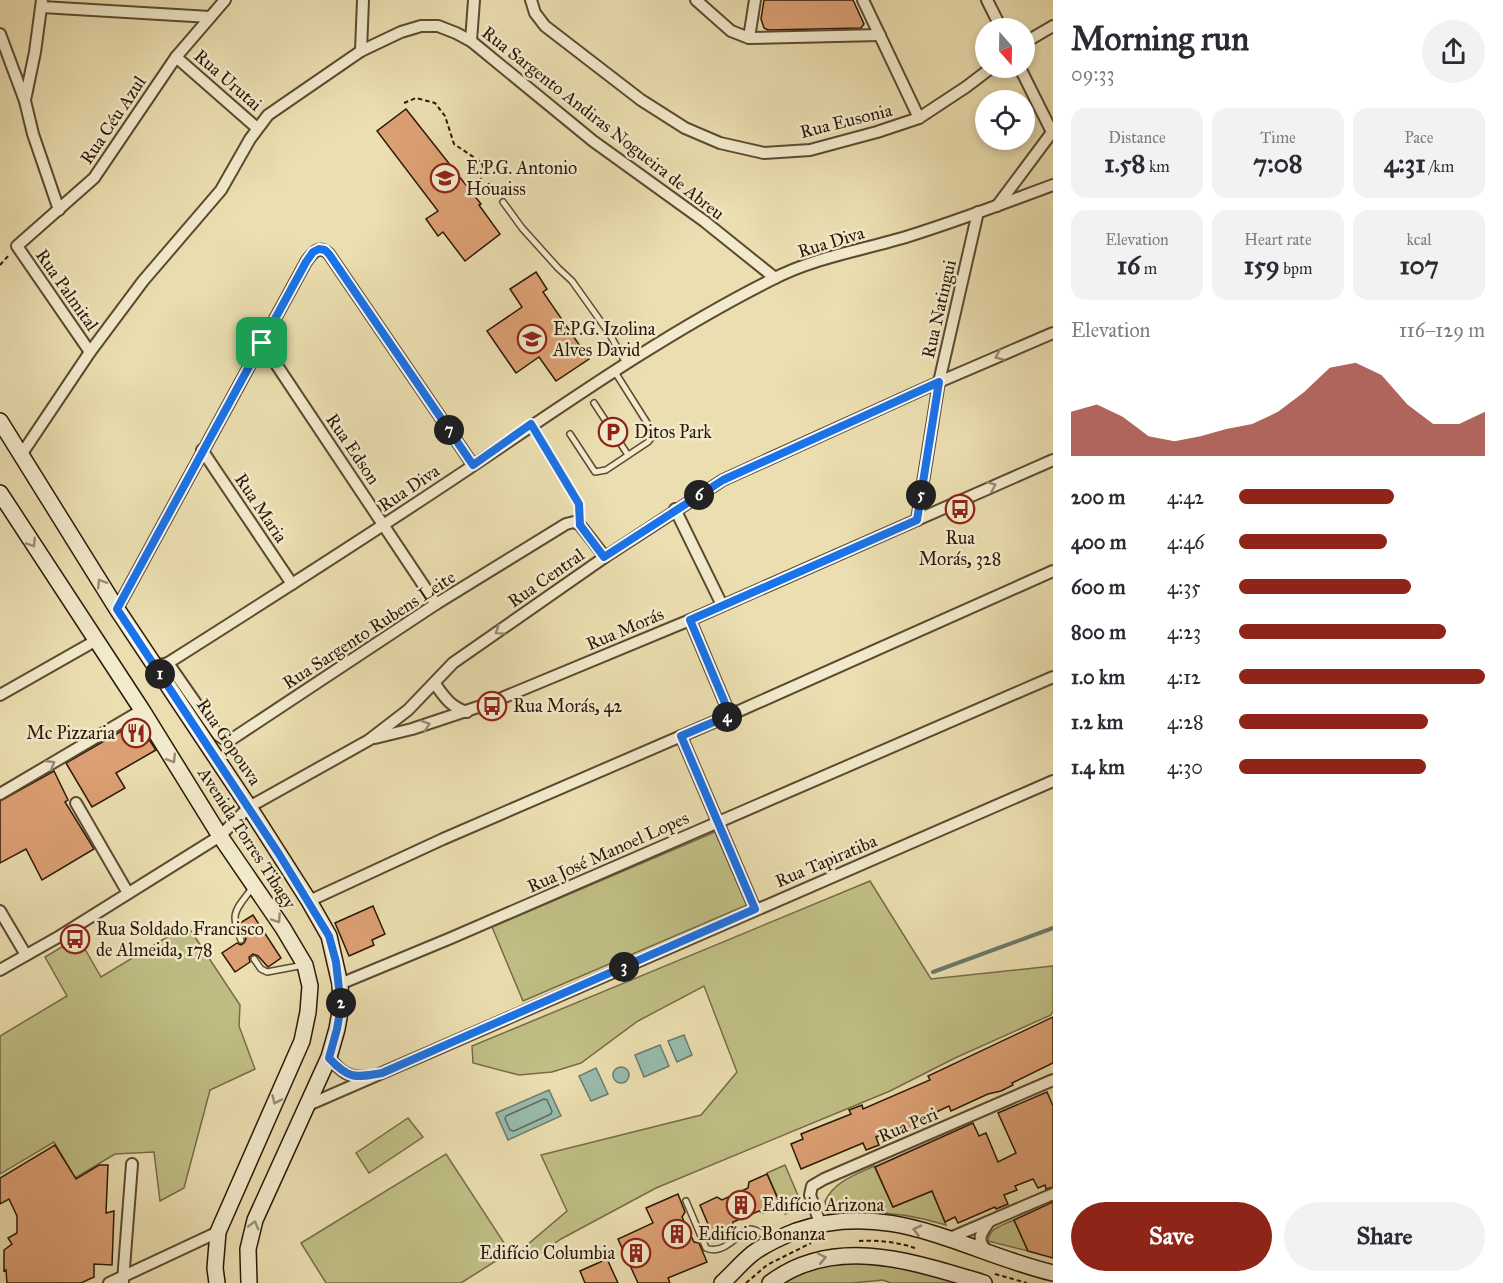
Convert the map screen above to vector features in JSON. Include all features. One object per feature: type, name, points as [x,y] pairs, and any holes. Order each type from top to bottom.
[{"type":"main road","name":"Rua Gopouva","points":[[0,421],[117,609],[161,665],[329,936],[340,984],[341,1006],[337,1029],[329,1058],[255,1220],[248,1249],[249,1283]]},
{"type":"main road","name":"Avenida Torres Tibagy","points":[[0,493],[305,965],[310,986],[302,1041],[218,1232],[215,1268],[217,1283]]},
{"type":"main road","points":[[722,1283],[753,1254],[770,1242],[820,1223],[854,1220],[889,1223],[950,1238],[1053,1273]]},
{"type":"main road","points":[[770,1283],[784,1272],[830,1256],[864,1256],[930,1267],[984,1283]]},
{"type":"street","name":"Rua Céu Azul","points":[[17,246],[94,178],[176,57],[225,0]]},
{"type":"street","points":[[362,51],[363,0]]},
{"type":"street","points":[[471,41],[474,0]]},
{"type":"street","name":"Rua Eusonia","points":[[531,0],[535,13],[545,26],[624,86],[685,128],[720,143],[764,153],[810,150],[919,118],[978,78]]},
{"type":"street","points":[[696,0],[731,31],[749,38],[880,35]]},
{"type":"street","points":[[749,38],[755,0]]},
{"type":"street","points":[[863,0],[919,118]]},
{"type":"street","points":[[987,0],[996,18]]},
{"type":"street","points":[[25,101],[42,4],[210,17]]},
{"type":"street","name":"Rua Sargento Andiras Nogueira de Abreu","points":[[21,455],[90,352],[143,281],[221,190],[268,115],[362,51],[401,32],[421,27],[438,26],[471,41],[593,141],[704,221],[776,278]]},
{"type":"street","points":[[1035,37],[1053,26]]},
{"type":"street","points":[[0,34],[25,101],[33,134],[59,210]]},
{"type":"street","name":"Rua Urutai","points":[[176,57],[258,128]]},
{"type":"street","points":[[997,206],[1053,132],[1025,78]]},
{"type":"street","name":"Rua Diva","points":[[161,665],[292,584],[473,465],[531,424],[673,334],[776,278],[828,258],[909,236],[1053,185]]},
{"type":"street","name":"Rua Natingui","points":[[917,520],[939,382],[978,212]]},
{"type":"street","name":"Rua Palmital","points":[[17,246],[90,352]]},
{"type":"street","points":[[117,609],[309,257],[319,249],[329,254],[473,465]]},
{"type":"street","name":"Rua Central","points":[[0,970],[220,836],[249,807],[369,740],[408,710],[453,663],[604,557],[723,480],[1053,333]]},
{"type":"street","name":"Rua Edson","points":[[262,343],[436,604]]},
{"type":"street","name":"Rua Maria","points":[[202,450],[292,584]]},
{"type":"street","name":"Rua Morás","points":[[369,740],[467,712],[690,620],[1053,460]]},
{"type":"street","points":[[675,510],[722,605]]},
{"type":"street","name":"Rua Sargento Rubens Leite","points":[[161,665],[218,735],[224,739],[232,739],[436,604],[566,524],[574,522],[580,525]]},
{"type":"street","points":[[580,525],[604,557]]},
{"type":"street","points":[[309,901],[443,839],[730,715],[1053,571]]},
{"type":"street","points":[[690,620],[730,715]]},
{"type":"street","points":[[0,695],[95,642]]},
{"type":"street","name":"Rua José Manoel Lopes","points":[[340,984],[1053,677]]},
{"type":"street","points":[[435,684],[455,708],[467,712]]},
{"type":"street","points":[[0,794],[142,710]]},
{"type":"street","points":[[681,736],[755,909]]},
{"type":"street","name":"Rua Tapiratiba","points":[[306,1106],[1053,781]]},
{"type":"street","points":[[76,803],[128,893]]},
{"type":"street","points":[[0,911],[26,955]]},
{"type":"street","name":"Rua Tapiratiba","points":[[329,1058],[340,1071],[355,1078],[382,1073]]},
{"type":"street","name":"Rua Peri","points":[[820,1223],[810,1195],[812,1186],[1053,1080]]},
{"type":"street","points":[[123,1280],[132,1164]]},
{"type":"street","points":[[950,1238],[1053,1194]]},
{"type":"street","points":[[989,1222],[979,1240],[989,1252]]},
{"type":"street","points":[[109,1283],[123,1280],[218,1232]]},
{"type":"lane","points":[[503,202],[529,236],[572,281],[609,333],[627,364]]},
{"type":"lane","points":[[570,434],[595,472],[606,470],[648,442],[652,436],[651,429],[615,372]]},
{"type":"lane","points":[[594,403],[628,455]]},
{"type":"lane","points":[[241,940],[234,924],[235,914],[237,908],[255,886]]},
{"type":"lane","points":[[254,959],[261,969],[267,972],[305,965]]},
{"type":"lane","points":[[686,1201],[706,1248],[712,1251],[718,1250],[747,1229],[752,1228],[761,1232],[770,1242]]},
{"type":"path","points":[[404,103],[416,98],[435,103],[445,116],[454,144],[483,166],[479,191]]},
{"type":"path","points":[[474,195],[490,183],[503,202]]},
{"type":"path","points":[[531,424],[579,504],[580,525]]},
{"type":"shaded area","points":[[715,832],[747,905],[523,1001],[492,927]]},
{"type":"shaded area","points":[[870,881],[931,979],[1053,966],[1053,1011],[1051,1015],[955,1058],[890,1091],[656,1188],[561,1239],[536,1256],[520,1251],[567,1211],[541,1155],[701,1115],[737,1072],[704,986],[638,1021],[581,1063],[552,1072],[519,1075],[473,1063],[472,1046]]},
{"type":"shaded area","points":[[187,925],[240,1005],[239,1026],[255,1069],[210,1090],[184,1188],[160,1201],[154,1152],[115,1154],[75,1178],[54,1142],[0,1174],[0,1036],[67,996],[45,957],[78,937],[101,977]]},
{"type":"shaded area","points":[[408,1118],[423,1137],[369,1173],[356,1153]]},
{"type":"shaded area","points":[[446,1154],[510,1252],[461,1283],[326,1283],[301,1243]]},
{"type":"shaded area","points":[[785,1165],[803,1207],[785,1214],[767,1173]]},
{"type":"shaded area","points":[[874,1166],[893,1207],[932,1191],[946,1225],[888,1213],[828,1214],[825,1201],[834,1188],[846,1179]]},
{"type":"shaded area","points":[[1014,1220],[1028,1251],[988,1241],[994,1230]]},
{"type":"shaded area","points":[[865,1258],[978,1283],[891,1283],[883,1280],[852,1283],[774,1283],[785,1274]]},
{"type":"water","points":[[684,1035],[692,1055],[677,1062],[668,1041]]},
{"type":"water","points":[[660,1045],[669,1066],[644,1077],[635,1055]]},
{"type":"water","points":[[621,1067],[627,1069],[629,1075],[627,1081],[621,1083],[615,1081],[613,1075],[615,1069]]},
{"type":"water","points":[[596,1068],[608,1094],[591,1101],[579,1076]]},
{"type":"water","points":[[549,1090],[561,1116],[508,1140],[496,1113]]},
{"type":"building","points":[[764,0],[853,0],[864,24],[861,28],[768,30],[764,28],[761,19]]},
{"type":"building","points":[[406,109],[481,204],[479,205],[500,234],[465,261],[443,232],[438,236],[426,219],[438,211],[377,131]]},
{"type":"building","points":[[536,272],[547,289],[543,292],[589,359],[556,381],[539,357],[516,373],[487,331],[522,307],[510,289]]},
{"type":"building","points":[[138,723],[156,750],[116,773],[125,788],[92,807],[66,763]]},
{"type":"building","points":[[54,771],[68,800],[65,802],[94,849],[42,880],[26,849],[0,863],[0,801]]},
{"type":"building","points":[[373,906],[385,934],[372,940],[374,945],[349,956],[335,923]]},
{"type":"building","points":[[253,915],[281,958],[268,967],[253,954],[249,957],[250,962],[235,972],[222,953],[237,943],[241,945],[244,943],[246,939],[240,923]]},
{"type":"building","points":[[1053,1017],[1053,1063],[1012,1083],[1013,1085],[1001,1091],[988,1094],[951,1111],[949,1106],[913,1123],[915,1128],[903,1133],[900,1127],[876,1137],[879,1145],[866,1150],[863,1143],[801,1169],[791,1144],[803,1139],[801,1134],[851,1114],[849,1110],[862,1105],[863,1109],[930,1080],[928,1076]]},
{"type":"building","points":[[1047,1092],[1053,1106],[1053,1187],[1046,1189],[1045,1185],[1038,1188],[1033,1179],[1015,1186],[1017,1190],[1004,1195],[1008,1204],[996,1209],[995,1207],[958,1223],[955,1217],[945,1222],[932,1191],[893,1207],[875,1167],[973,1123],[979,1136],[986,1133],[998,1162],[1016,1153],[998,1113]]},
{"type":"building","points":[[55,1145],[76,1179],[99,1165],[108,1165],[106,1213],[114,1211],[112,1265],[94,1264],[94,1277],[81,1283],[7,1283],[6,1270],[4,1271],[4,1250],[12,1244],[8,1238],[17,1233],[17,1216],[9,1199],[0,1204],[0,1178]]},
{"type":"building","name":"Edifício Arizona","points":[[767,1174],[781,1206],[763,1213],[759,1211],[733,1222],[732,1228],[713,1236],[700,1205],[717,1197],[722,1200],[748,1188],[749,1182]]},
{"type":"building","points":[[678,1194],[685,1212],[682,1217],[694,1242],[699,1243],[707,1262],[668,1278],[670,1283],[638,1283],[618,1239],[653,1223],[646,1208]]},
{"type":"building","points":[[1053,1202],[1053,1258],[1028,1251],[1014,1220]]},
{"type":"building","points":[[607,1259],[618,1283],[585,1283],[580,1271]]},
{"type":"waterway","points":[[933,972],[1053,928]]},
{"type":"place","name":"E.P.G. Antonio Houaiss","points":[[445,178]]},
{"type":"place","name":"E.P.G. Izolina Alves David","points":[[532,339]]},
{"type":"place","name":"Ditos Park","points":[[613,432]]},
{"type":"place","name":"Rua Morás, 328","points":[[960,509]]},
{"type":"place","name":"Rua Morás, 42","points":[[492,706]]},
{"type":"place","name":"Mc Pizzaria","points":[[136,733]]},
{"type":"place","name":"Rua Soldado Francisco de Almeida, 178","points":[[75,939]]},
{"type":"place","name":"Edifício Arizona","points":[[741,1205]]},
{"type":"place","name":"Edifício Bonanza","points":[[677,1234]]},
{"type":"place","name":"Edifício Columbia","points":[[636,1253]]},
{"type":"route","points":[[319,249],[325,250],[473,465],[531,424],[579,504],[580,525],[604,557],[723,480],[939,382],[917,520],[690,620],[730,715],[681,736],[755,909],[382,1073],[355,1078],[340,1071],[329,1058],[341,1006],[340,984],[329,936],[249,807],[117,609],[262,343],[306,262],[313,252],[319,249]]}]
